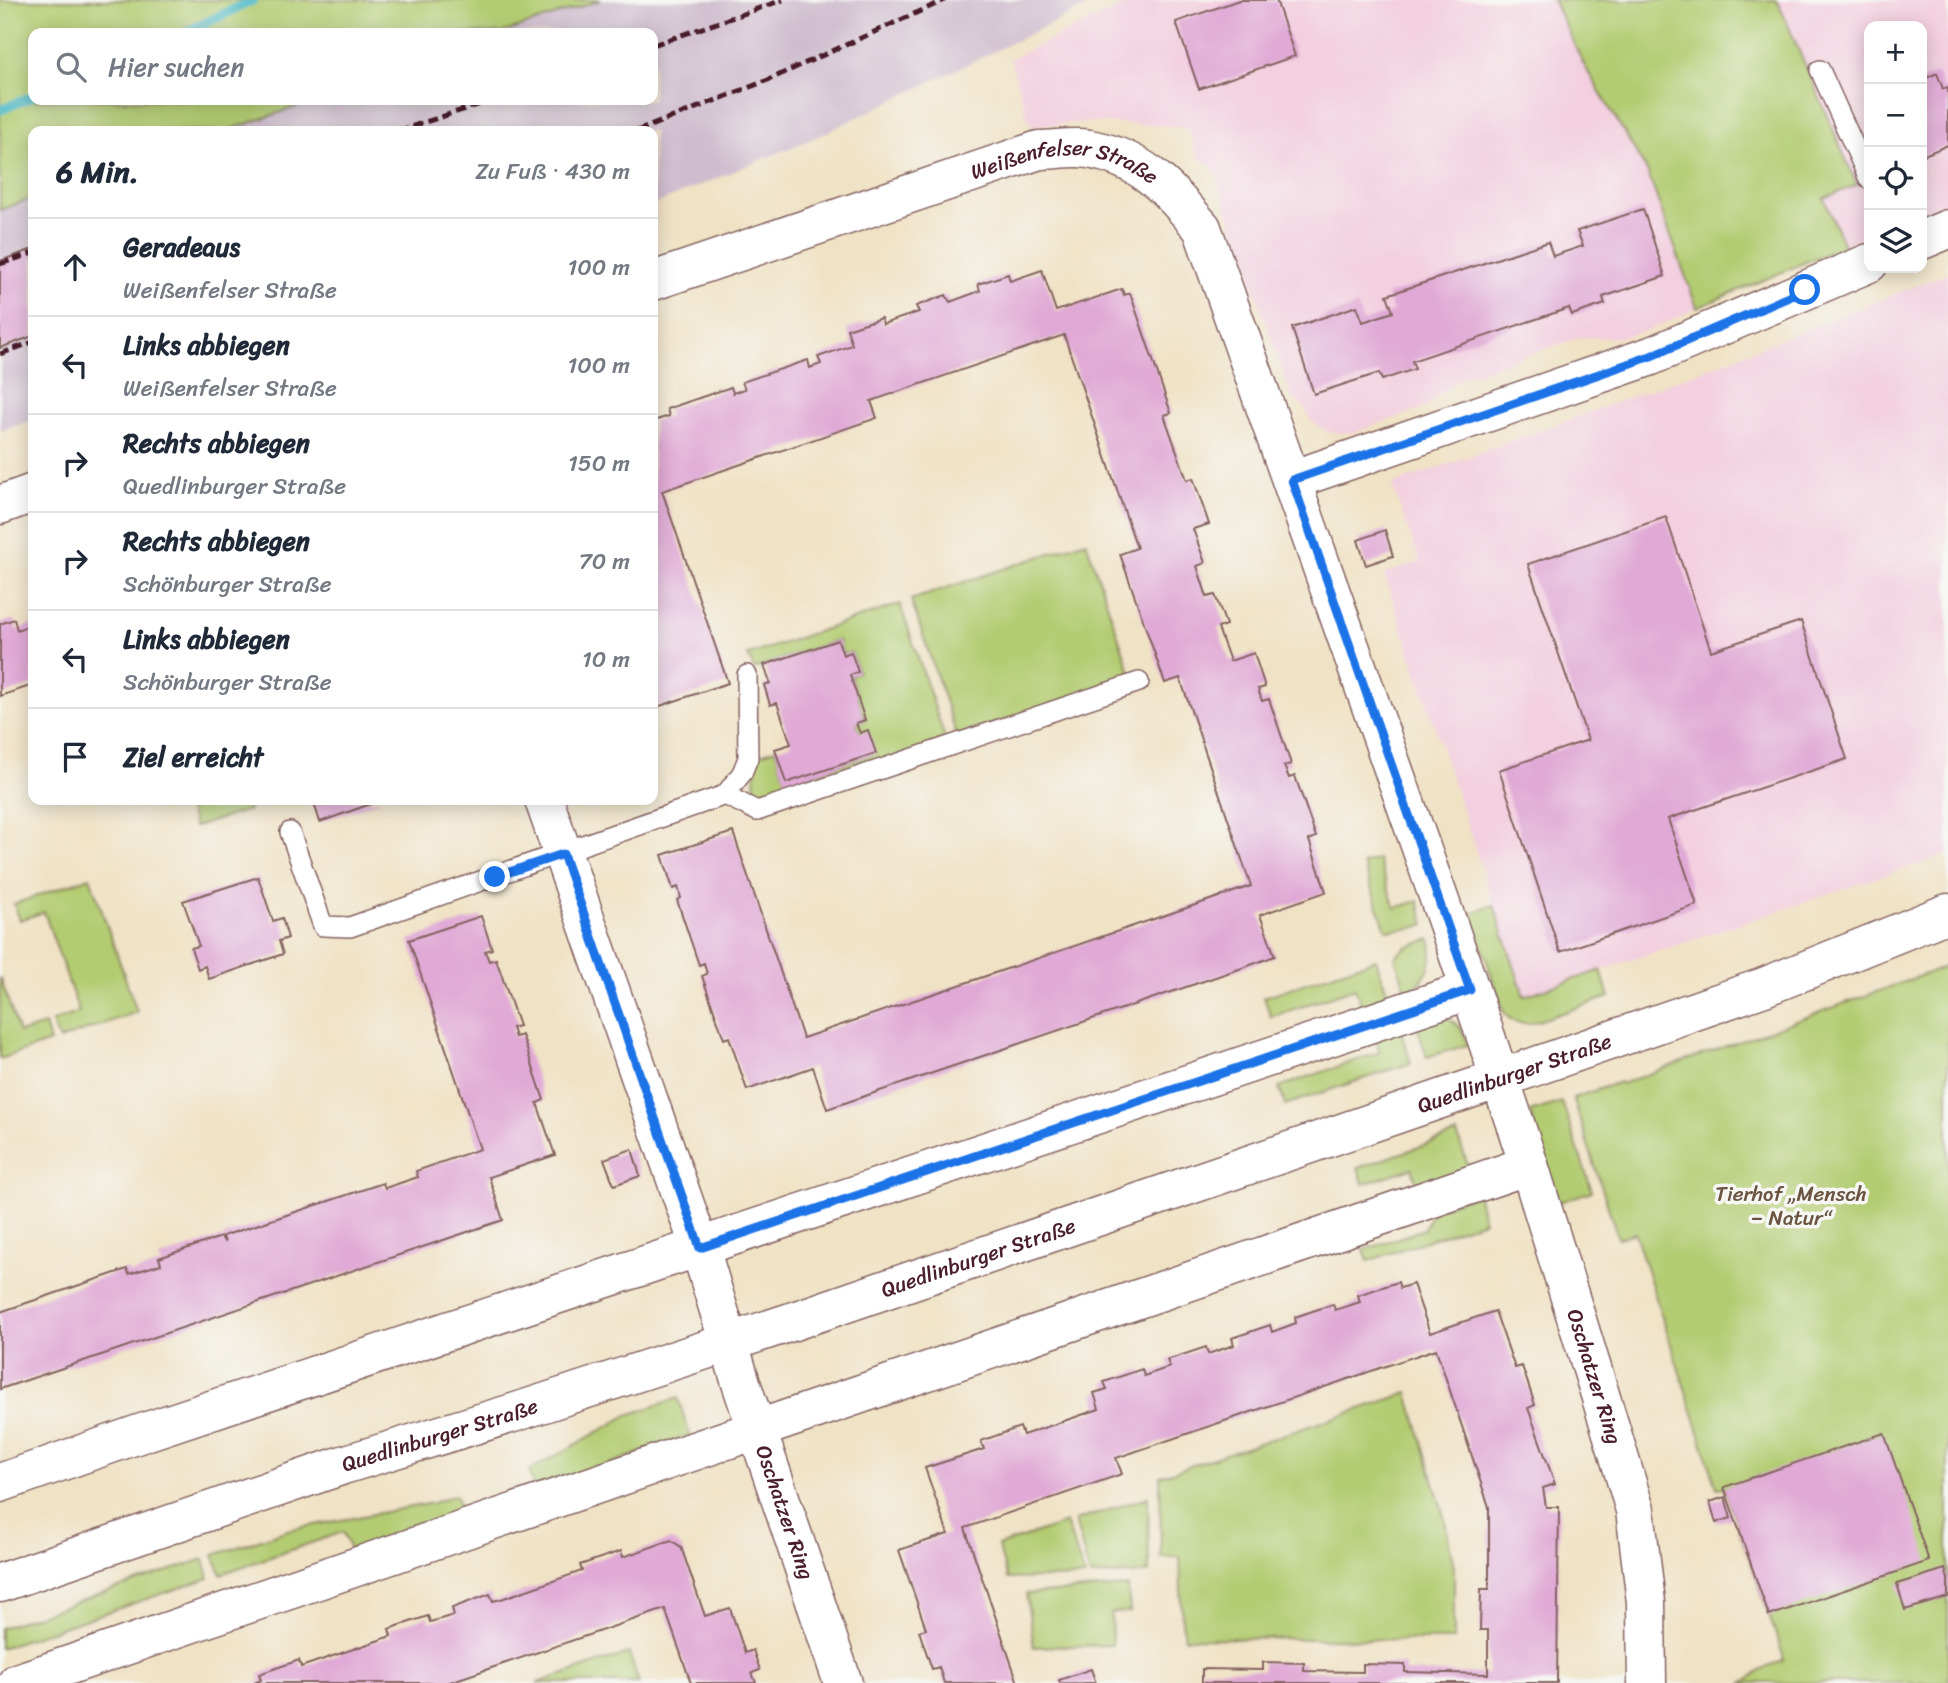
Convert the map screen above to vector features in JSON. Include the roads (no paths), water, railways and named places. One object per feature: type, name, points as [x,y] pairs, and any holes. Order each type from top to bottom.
[{"type":"street","name":"Weißenfelser Straße","points":[[658,279],[1040,150],[1087,148],[1132,162],[1160,180],[1202,228],[1499,1079]]},
{"type":"street","points":[[1927,238],[1948,229]]},
{"type":"street","points":[[1292,480],[1651,356],[1864,264]]},
{"type":"street","points":[[0,505],[28,495]]},
{"type":"street","name":"Oschatzer Ring","points":[[546,805],[700,1248],[757,1429],[843,1683]]},
{"type":"street","name":"Quedlinburger Straße","points":[[0,1583],[342,1465],[729,1343],[1499,1079],[1764,987],[1948,913]]},
{"type":"street","points":[[0,1483],[139,1434],[1470,990]]},
{"type":"street","name":"Oschatzer Ring","points":[[1499,1079],[1529,1165],[1636,1510],[1646,1602],[1647,1683]]},
{"type":"street","points":[[17,1683],[1529,1165]]},
{"type":"lane","points":[[1820,70],[1864,167]]},
{"type":"lane","points":[[290,832],[323,926],[350,928],[725,795],[742,773],[748,758],[747,675]]},
{"type":"lane","points":[[725,795],[757,811],[1139,681]]},
{"type":"waterway","points":[[195,28],[253,0]]},
{"type":"waterway","points":[[0,110],[28,98]]},
{"type":"railway","points":[[658,43],[783,0]]},
{"type":"railway","points":[[650,126],[768,80],[945,0]]},
{"type":"railway","points":[[413,126],[478,105]]},
{"type":"railway","points":[[0,264],[28,255]]},
{"type":"railway","points":[[0,354],[28,344]]},
{"type":"park label","name":"Tierhof „Mensch – Natur“","points":[[1791,1206]]}]
